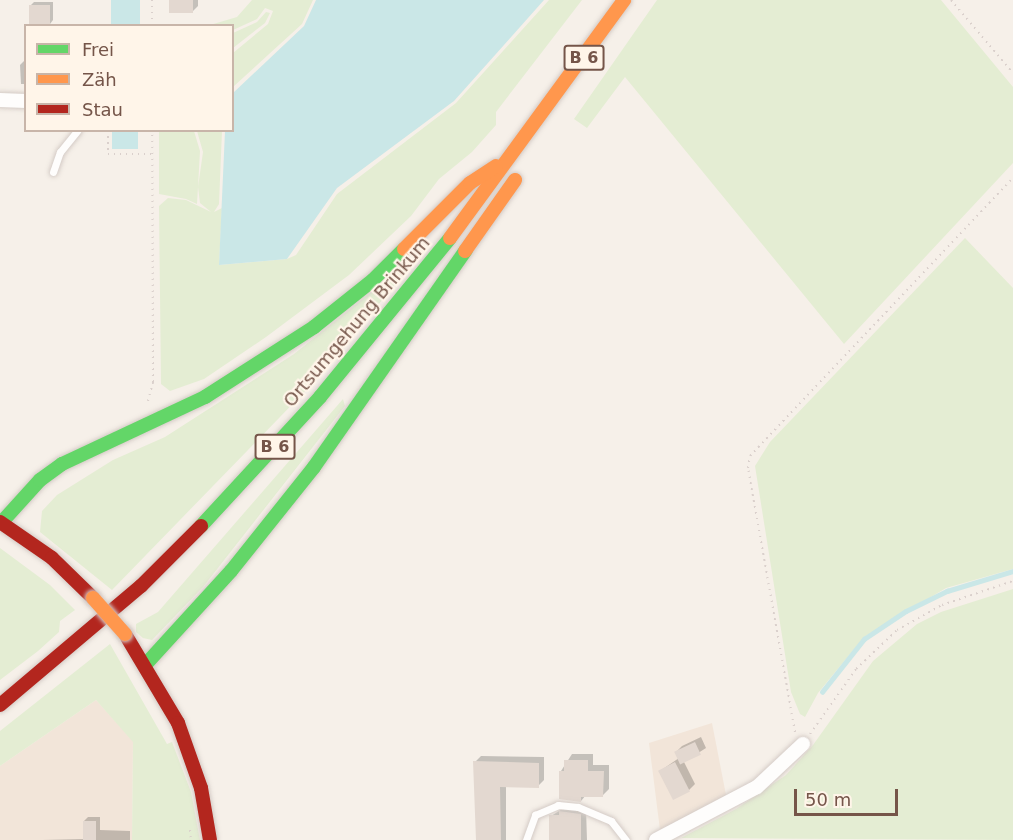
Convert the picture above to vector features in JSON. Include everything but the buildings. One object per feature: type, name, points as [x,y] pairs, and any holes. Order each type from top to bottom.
[{"type":"main road","name":"Ortsumgehung Brinkum","points":[[0,705],[132,594],[234,493],[520,162],[543,116],[624,0]]},
{"type":"main road","name":"B 6","points":[[0,522],[40,480],[62,464],[205,397],[314,327],[374,280],[470,183],[520,162]]},
{"type":"main road","name":"B 6","points":[[146,664],[231,571],[314,467],[520,162]]},
{"type":"main road","points":[[0,522],[52,558],[93,597],[125,634],[146,664],[191,757],[210,840]]},
{"type":"street","points":[[0,100],[24,101]]},
{"type":"street","points":[[656,840],[757,788],[803,744]]},
{"type":"lane","points":[[53,172],[60,152],[76,132]]},
{"type":"lane","points":[[526,840],[535,815],[558,805],[578,807],[611,821],[626,840]]},
{"type":"path","points":[[152,0],[152,24]]},
{"type":"path","points":[[951,0],[1013,73]]},
{"type":"path","points":[[108,132],[108,154],[152,154]]},
{"type":"path","points":[[146,408],[153,382],[152,132]]},
{"type":"path","points":[[1013,178],[750,456],[748,468],[789,716],[803,744],[856,669],[897,630],[942,605],[1013,581]]},
{"type":"path","points":[[190,820],[191,840]]},
{"type":"shaded area","points":[[96,700],[133,741],[132,840],[0,840],[0,766]]},
{"type":"shaded area","points":[[712,723],[726,795],[660,830],[649,743]]},
{"type":"green space","points":[[252,0],[313,0],[302,24],[234,86],[234,52],[268,24],[273,11],[265,8],[257,19],[234,30],[234,24],[213,24],[237,17]]},
{"type":"green space","points":[[549,0],[582,0],[496,112],[496,125],[472,152],[439,179],[411,216],[349,275],[266,337],[204,379],[170,391],[161,384],[159,206],[168,198],[186,200],[211,212],[200,203],[198,187],[203,152],[197,132],[222,132],[219,204],[214,212],[222,208],[219,265],[287,259],[296,255],[337,194],[456,103]]},
{"type":"green space","points":[[657,0],[941,0],[1013,87],[1013,163],[844,344],[625,77],[587,128],[574,119]]},
{"type":"green space","points":[[266,12],[270,13],[265,23],[234,47],[234,33],[257,22]]},
{"type":"green space","points":[[159,132],[194,132],[200,151],[197,204],[186,199],[159,194]]},
{"type":"green space","points":[[965,238],[1013,288],[1013,569],[946,588],[864,637],[818,693],[805,717],[800,714],[791,692],[755,466],[770,442]]},
{"type":"green space","points":[[423,251],[313,383],[112,590],[40,532],[42,511],[57,495],[113,460],[165,437],[294,354]]},
{"type":"green space","points":[[343,399],[345,406],[203,587],[152,640],[143,638],[136,632],[136,624],[158,612]]},
{"type":"green space","points":[[0,548],[50,585],[75,610],[60,621],[59,632],[0,680]]},
{"type":"green space","points":[[1013,589],[1013,840],[681,838],[736,809],[786,775],[813,745],[873,661],[917,624],[941,612]]},
{"type":"green space","points":[[110,644],[167,744],[172,742],[191,792],[200,840],[132,840],[133,742],[96,700],[0,766],[0,731]]},
{"type":"water","points":[[111,0],[140,0],[140,24],[111,24]]},
{"type":"water","points":[[316,0],[544,0],[454,101],[337,188],[287,259],[219,265],[225,132],[234,132],[234,92],[304,26]]},
{"type":"water","points":[[112,132],[138,132],[138,149],[112,149]]},
{"type":"waterway","points":[[822,692],[864,639],[906,611],[947,591],[1013,571]]},
{"type":"traffic: fast","points":[[201,526],[320,397],[450,238]]},
{"type":"traffic: fast","points":[[1,523],[40,480],[62,464],[205,397],[314,327],[373,280],[404,249]]},
{"type":"traffic: fast","points":[[146,664],[231,571],[314,467],[465,251]]},
{"type":"traffic: slow","points":[[450,238],[624,0]]},
{"type":"traffic: slow","points":[[404,249],[470,183],[496,166]]},
{"type":"traffic: slow","points":[[465,251],[515,180]]},
{"type":"traffic: slow","points":[[93,598],[125,634]]},
{"type":"traffic: jam","points":[[0,522],[52,558],[93,598]]},
{"type":"traffic: jam","points":[[0,705],[141,586],[201,526]]},
{"type":"traffic: jam","points":[[125,634],[178,723],[201,788],[210,840]]}]
